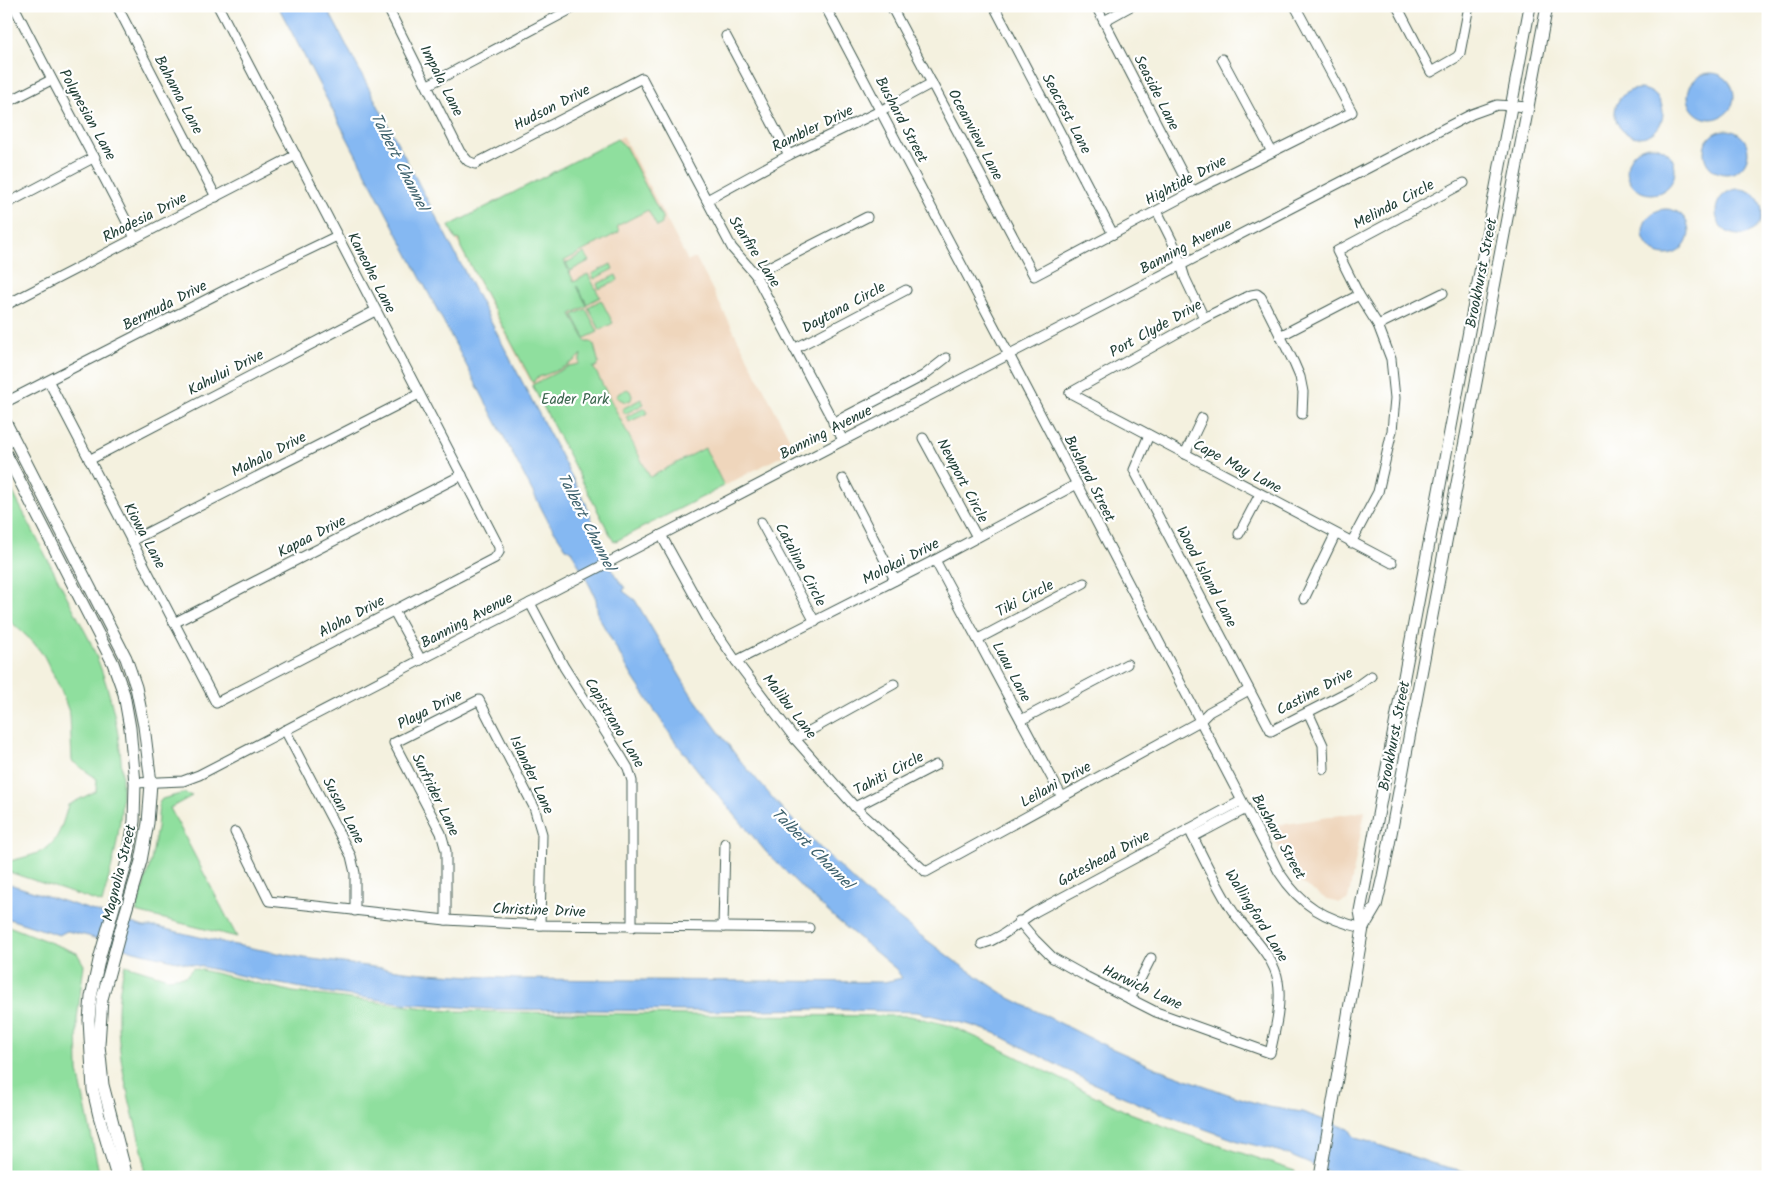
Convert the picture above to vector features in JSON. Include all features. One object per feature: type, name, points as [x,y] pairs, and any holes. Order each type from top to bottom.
[{"type":"main road","name":"Brookhurst Street","points":[[1320,1177],[1363,928],[1360,911],[1530,6]]},
{"type":"main road","points":[[1537,6],[1533,32],[1534,40],[1539,50]]},
{"type":"main road","name":"Brookhurst Street","points":[[1363,928],[1376,906],[1383,876],[1547,6]]},
{"type":"main road","name":"Magnolia Street","points":[[6,423],[126,658],[136,687],[144,726],[151,783],[148,823],[141,860],[100,956],[91,997],[90,1046],[93,1090],[117,1177]]},
{"type":"main road","name":"Magnolia Street","points":[[6,454],[113,663],[124,694],[130,728],[135,783],[134,821],[113,960],[102,999],[98,1044],[102,1085],[127,1177]]},
{"type":"main road","points":[[1430,542],[1446,546]]},
{"type":"street","name":"Polynesian Lane","points":[[14,6],[51,80],[95,157],[135,238]]},
{"type":"street","name":"Bahama Lane","points":[[116,6],[216,197]]},
{"type":"street","name":"Kaneohe Lane","points":[[218,6],[462,475],[499,547],[499,552]]},
{"type":"street","name":"Impala Lane","points":[[387,6],[460,152],[468,161],[475,164]]},
{"type":"street","points":[[428,85],[577,6]]},
{"type":"street","name":"Bushard Street","points":[[825,6],[1279,872],[1288,887],[1314,910],[1339,922],[1363,928]]},
{"type":"street","name":"Oceanview Lane","points":[[891,6],[1034,276]]},
{"type":"street","name":"Seacrest Lane","points":[[994,6],[1113,234]]},
{"type":"street","name":"Seaside Lane","points":[[1096,6],[1192,192]]},
{"type":"street","points":[[1104,20],[1131,6]]},
{"type":"street","name":"Hightide Drive","points":[[1034,276],[1192,192],[1352,112],[1295,6]]},
{"type":"street","points":[[1397,6],[1431,72],[1457,58],[1460,53],[1469,6]]},
{"type":"street","points":[[726,36],[788,155]]},
{"type":"street","points":[[1222,59],[1272,152]]},
{"type":"street","name":"Hudson Drive","points":[[475,164],[642,78]]},
{"type":"street","name":"Starfire Lane","points":[[642,78],[732,248],[755,274],[843,440]]},
{"type":"street","points":[[6,103],[51,80]]},
{"type":"street","name":"Rambler Drive","points":[[706,200],[788,155],[880,111],[932,83]]},
{"type":"street","name":"Banning Avenue","points":[[135,783],[182,781],[199,775],[1472,114],[1497,105],[1529,107]]},
{"type":"street","name":"Rhodesia Drive","points":[[6,305],[296,156]]},
{"type":"street","points":[[6,204],[95,157]]},
{"type":"street","name":"Melinda Circle","points":[[1358,295],[1337,251],[1464,183]]},
{"type":"street","points":[[1158,211],[1176,249],[1185,278],[1204,318]]},
{"type":"street","points":[[755,274],[867,217]]},
{"type":"street","name":"Bermuda Drive","points":[[6,402],[336,236]]},
{"type":"street","name":"Daytona Circle","points":[[794,350],[906,290]]},
{"type":"street","points":[[1378,325],[1443,293]]},
{"type":"street","name":"Port Clyde Drive","points":[[1070,393],[1204,318],[1251,295],[1257,294],[1261,297],[1280,336]]},
{"type":"street","points":[[1302,414],[1303,392],[1300,377],[1280,336],[1358,295],[1378,325],[1391,359],[1395,398],[1392,431],[1378,492],[1351,543]]},
{"type":"street","name":"Kahului Drive","points":[[89,460],[375,311]]},
{"type":"street","name":"Banning Avenue","points":[[833,423],[923,376],[946,358]]},
{"type":"street","name":"Kiowa Lane","points":[[49,382],[216,703]]},
{"type":"street","name":"Cape May Lane","points":[[1070,393],[1335,535],[1392,563]]},
{"type":"street","name":"Mahalo Drive","points":[[131,541],[419,394]]},
{"type":"street","points":[[1185,454],[1202,418]]},
{"type":"street","name":"Wood Island Lane","points":[[1149,435],[1134,470],[1272,731]]},
{"type":"street","name":"Newport Circle","points":[[923,438],[977,538]]},
{"type":"street","name":"Kapaa Drive","points":[[174,623],[462,475]]},
{"type":"street","points":[[843,479],[895,580]]},
{"type":"street","name":"Molokai Drive","points":[[736,661],[935,560],[1077,484]]},
{"type":"street","points":[[1239,534],[1260,494]]},
{"type":"street","name":"Catalina Circle","points":[[762,522],[815,622]]},
{"type":"street","name":"Malibu Lane","points":[[661,535],[708,620],[795,740],[855,807],[926,872]]},
{"type":"street","points":[[1304,599],[1335,535]]},
{"type":"street","name":"Aloha Drive","points":[[216,703],[495,558],[499,552]]},
{"type":"street","name":"Luau Lane","points":[[935,560],[1062,797]]},
{"type":"street","name":"Tiki Circle","points":[[978,639],[1084,583]]},
{"type":"street","name":"Capistrano Lane","points":[[530,604],[564,667],[622,758],[632,781],[632,927]]},
{"type":"street","points":[[394,610],[421,660]]},
{"type":"street","points":[[1021,720],[1126,664]]},
{"type":"street","name":"Castine Drive","points":[[1272,731],[1353,689],[1372,676]]},
{"type":"street","points":[[795,740],[894,684]]},
{"type":"street","name":"Leilani Drive","points":[[926,872],[1200,721],[1209,712],[1250,690]]},
{"type":"street","name":"Playa Drive","points":[[394,743],[479,700]]},
{"type":"street","name":"Islander Lane","points":[[479,700],[534,807],[542,834],[540,925]]},
{"type":"street","points":[[1308,712],[1323,745],[1324,769]]},
{"type":"street","name":"Susan Lane","points":[[285,730],[351,856],[354,873],[355,911]]},
{"type":"street","name":"Surfrider Lane","points":[[394,743],[444,842],[446,851],[446,920]]},
{"type":"street","name":"Tahiti Circle","points":[[855,807],[936,764]]},
{"type":"street","name":"Gateshead Drive","points":[[982,944],[996,940],[1019,922],[1244,805]]},
{"type":"street","name":"Christine Drive","points":[[235,832],[270,901],[446,920],[540,925],[808,928]]},
{"type":"street","name":"Wallingford Lane","points":[[1191,833],[1230,906],[1243,926],[1265,952],[1278,980],[1278,1014],[1270,1053]]},
{"type":"street","points":[[723,927],[725,844]]},
{"type":"street","name":"Harwich Lane","points":[[1019,922],[1054,958],[1087,977],[1156,1012],[1270,1053]]},
{"type":"street","points":[[1130,999],[1151,958]]},
{"type":"shaded area","points":[[623,136],[688,261],[696,258],[795,449],[724,486],[704,448],[650,477],[595,370],[590,366],[569,366],[532,385],[449,226]]},
{"type":"shaded area","points":[[1365,811],[1348,900],[1340,903],[1328,900],[1301,883],[1284,858],[1268,827]]},
{"type":"green space","name":"Eader Park","points":[[617,139],[625,146],[662,217],[662,224],[657,227],[648,210],[617,226],[619,232],[564,261],[574,282],[588,274],[600,297],[587,304],[577,286],[587,306],[571,314],[586,342],[591,342],[594,345],[599,364],[594,368],[592,367],[650,477],[705,448],[724,486],[614,542],[532,385],[569,366],[579,364],[581,354],[566,366],[536,378],[533,383],[461,248],[459,239],[456,240],[449,226]]},
{"type":"green space","points":[[584,253],[589,261],[570,271],[566,263]]},
{"type":"green space","points":[[611,264],[613,269],[594,279],[592,274]]},
{"type":"green space","points":[[616,275],[618,280],[599,289],[597,284]]},
{"type":"green space","points":[[601,300],[613,323],[600,330],[588,307]]},
{"type":"green space","points":[[586,309],[598,332],[585,338],[573,315]]},
{"type":"green space","points":[[627,389],[632,396],[631,400],[625,402],[616,397],[619,393]]},
{"type":"green space","points":[[641,399],[644,404],[625,414],[622,409]]},
{"type":"green space","points":[[645,408],[648,413],[629,422],[626,417]]},
{"type":"green space","points":[[6,479],[90,641],[114,712],[121,761],[121,810],[115,852],[102,903],[6,871],[6,862],[42,851],[55,840],[68,805],[96,791],[97,779],[72,761],[70,715],[61,690],[44,656],[33,642],[10,621],[6,604]]},
{"type":"green space","points":[[184,793],[192,796],[170,808],[237,937],[136,912],[151,861],[159,803],[162,799]]},
{"type":"green space","points":[[6,925],[77,953],[84,965],[77,1019],[78,1071],[100,1177],[6,1177]]},
{"type":"green space","points":[[125,965],[168,978],[186,976],[193,968],[293,992],[450,1011],[910,1016],[948,1025],[987,1042],[1125,1111],[1182,1133],[1295,1171],[1294,1177],[144,1177],[144,1159],[126,1087],[119,1039],[118,1014]]},
{"type":"water","name":"Talbert Channel","points":[[278,6],[326,6],[586,504],[597,534],[597,540],[615,575],[625,588],[623,591],[635,600],[689,691],[738,758],[784,811],[827,855],[871,897],[956,962],[1010,998],[1102,1044],[1156,1068],[1225,1093],[1268,1107],[1302,1112],[1349,1129],[1355,1138],[1431,1163],[1487,1177],[1341,1177],[1279,1151],[1238,1141],[1163,1114],[1090,1082],[995,1033],[917,1012],[819,1009],[699,1011],[487,1009],[402,1003],[264,981],[134,951],[67,931],[59,935],[6,918],[6,883],[144,927],[157,927],[220,942],[304,958],[413,972],[517,979],[884,982],[902,978],[896,969],[836,919],[767,853],[674,740],[632,676],[598,616],[596,599],[572,552],[566,548],[549,523]]},
{"type":"water","points":[[1707,73],[1715,73],[1724,77],[1730,83],[1734,96],[1730,109],[1724,115],[1715,119],[1707,119],[1698,115],[1692,109],[1688,100],[1688,92],[1692,83],[1698,77]]},
{"type":"water","points":[[1634,89],[1644,89],[1656,96],[1663,108],[1663,118],[1656,130],[1644,137],[1634,137],[1626,133],[1619,126],[1615,118],[1615,108],[1619,100],[1626,93]]},
{"type":"water","points":[[1730,130],[1742,136],[1747,143],[1747,161],[1742,168],[1735,173],[1722,174],[1714,171],[1707,164],[1704,148],[1707,140],[1714,133]]},
{"type":"water","points":[[1646,146],[1656,146],[1665,150],[1671,156],[1675,170],[1671,184],[1665,190],[1656,194],[1646,194],[1637,190],[1631,184],[1627,175],[1627,165],[1631,156],[1637,150]]},
{"type":"water","points":[[1734,189],[1744,189],[1758,199],[1762,212],[1758,225],[1752,231],[1744,235],[1734,235],[1720,225],[1716,217],[1716,207],[1726,193]]},
{"type":"water","points":[[1666,209],[1679,213],[1685,219],[1689,232],[1685,245],[1679,251],[1666,255],[1653,251],[1647,245],[1643,232],[1647,219],[1653,213]]}]
